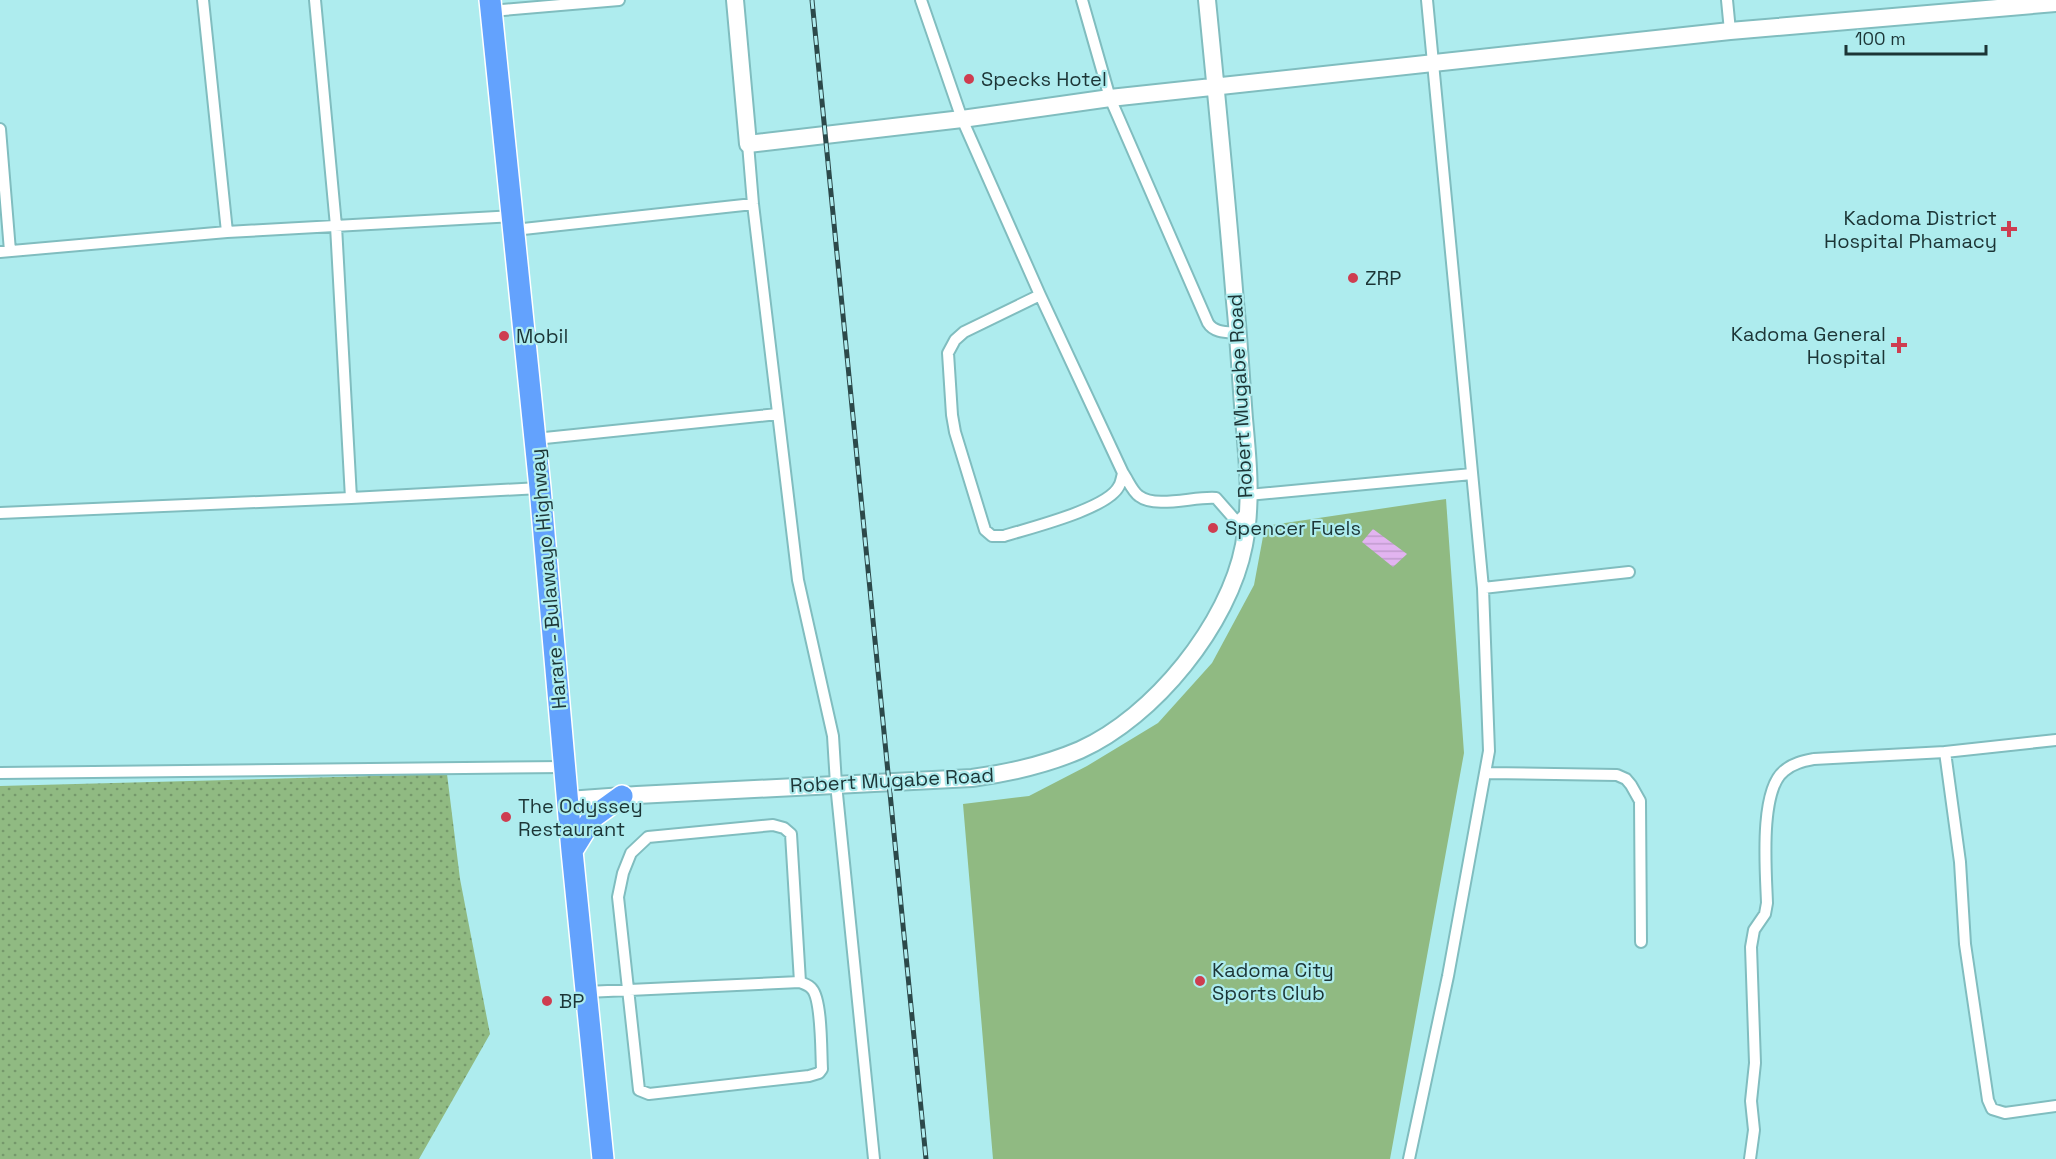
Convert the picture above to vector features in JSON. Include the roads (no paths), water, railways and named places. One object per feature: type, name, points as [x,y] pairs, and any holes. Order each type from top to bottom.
[{"type":"highway","name":"Harare - Bulawayo Highway","points":[[491,6],[540,488],[572,851],[603,1159]]},
{"type":"highway","points":[[572,851],[593,818],[622,796]]},
{"type":"main road","points":[[735,0],[748,144],[962,119],[1110,98],[1730,31],[2056,3]]},
{"type":"main road","name":"Robert Mugabe Road","points":[[568,800],[972,778],[1003,774],[1044,764],[1082,748],[1111,731],[1136,713],[1185,664],[1205,637],[1223,604],[1236,571],[1244,544],[1248,495],[1238,333],[1207,0]]},
{"type":"street","points":[[202,0],[227,232]]},
{"type":"street","points":[[315,0],[336,226],[351,498]]},
{"type":"street","points":[[491,6],[619,0]]},
{"type":"street","points":[[921,0],[962,119],[1040,295],[1123,473],[1137,495],[1146,500],[1164,502],[1206,496],[1216,498],[1237,522],[1246,513]]},
{"type":"street","points":[[1082,0],[1110,98],[1208,323],[1216,330],[1238,333]]},
{"type":"street","points":[[1409,1159],[1448,976],[1489,751],[1483,588],[1427,0]]},
{"type":"street","points":[[1726,0],[1730,31]]},
{"type":"street","points":[[0,129],[5,251],[227,232],[336,226],[514,223],[753,204]]},
{"type":"street","points":[[748,144],[753,204],[798,580],[833,736],[874,1159]]},
{"type":"street","points":[[1040,295],[964,332],[955,340],[948,353],[955,432],[986,530],[992,536],[1004,536],[1089,509],[1115,492],[1123,473]]},
{"type":"street","points":[[535,440],[778,414]]},
{"type":"street","points":[[1248,495],[1472,474]]},
{"type":"street","points":[[0,513],[540,488]]},
{"type":"street","points":[[1483,588],[1629,572]]},
{"type":"street","points":[[1750,1159],[1754,1130],[1751,1101],[1755,1063],[1751,947],[1754,930],[1765,914],[1767,903],[1765,832],[1772,795],[1782,772],[1797,763],[1814,759],[1945,752],[2056,740]]},
{"type":"street","points":[[1945,752],[1960,862],[1965,944],[1988,1100],[1992,1109],[2004,1113],[2056,1106]]},
{"type":"street","points":[[0,773],[565,766]]},
{"type":"street","points":[[1486,773],[1617,775],[1626,779],[1640,801],[1641,942]]},
{"type":"street","points":[[586,992],[627,989],[800,982],[807,985],[816,996],[822,1069],[819,1073],[649,1094],[639,1090],[627,989],[618,897],[623,873],[631,853],[648,837],[773,825],[784,828],[791,834],[800,982]]},
{"type":"railway","points":[[812,0],[926,1159]]},
{"type":"place","name":"Specks Hotel","points":[[969,79]]},
{"type":"place","name":"Kadoma District Hospital Phamacy","points":[[2009,229]]},
{"type":"place","name":"ZRP","points":[[1353,278]]},
{"type":"place","name":"Mobil","points":[[504,336]]},
{"type":"place","name":"Kadoma General Hospital","points":[[1899,345]]},
{"type":"place","name":"Spencer Fuels","points":[[1213,528]]},
{"type":"place","name":"The Odyssey Restaurant","points":[[506,817]]},
{"type":"place","name":"Kadoma City Sports Club","points":[[1200,981]]},
{"type":"place","name":"BP","points":[[547,1001]]}]
